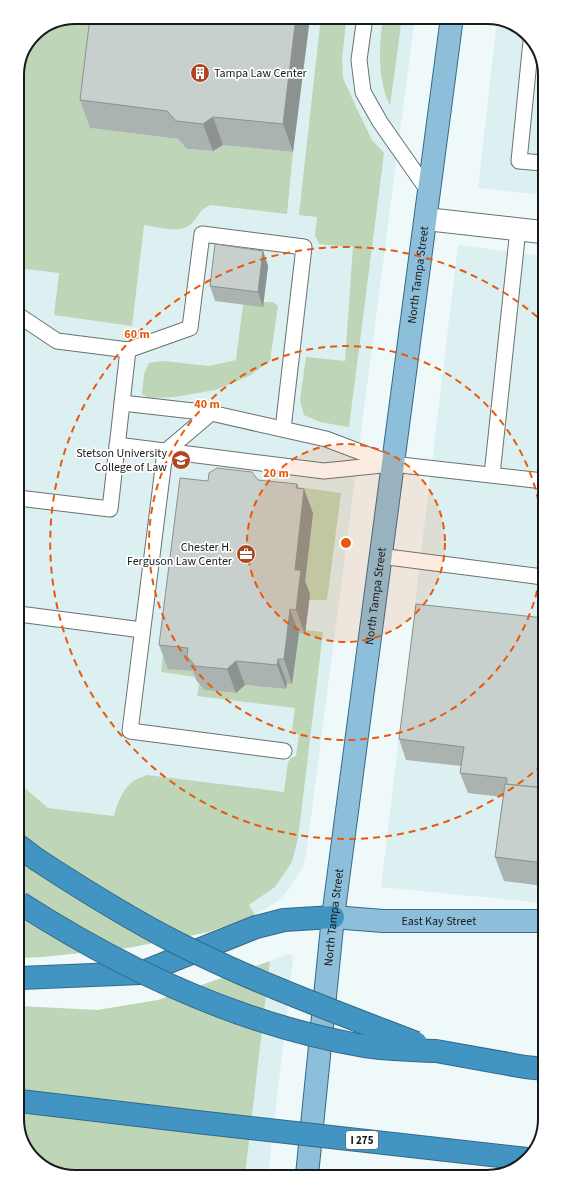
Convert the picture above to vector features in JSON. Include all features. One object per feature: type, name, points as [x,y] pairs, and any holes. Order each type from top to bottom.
[{"type":"highway","points":[[24,850],[80,888],[176,943],[280,990],[436,1051]]},
{"type":"highway","points":[[24,906],[51,923],[153,978],[207,1001],[290,1029],[365,1047],[436,1051],[538,1068]]},
{"type":"highway","points":[[24,978],[141,973],[256,927],[284,920],[333,917]]},
{"type":"highway","name":"I 275","points":[[24,1101],[519,1158]]},
{"type":"main road","name":"North Tampa Street","points":[[308,1170],[333,917],[451,24]]},
{"type":"main road","name":"East Kay Street","points":[[333,917],[383,921],[538,922]]},
{"type":"street","points":[[426,219],[538,232]]},
{"type":"lane","points":[[363,24],[359,60],[364,92],[380,122],[429,192]]},
{"type":"lane","points":[[530,49],[519,161],[538,163]]},
{"type":"lane","points":[[492,476],[518,229]]},
{"type":"lane","points":[[24,319],[57,341],[128,350],[190,328],[202,234],[304,247],[283,429]]},
{"type":"lane","points":[[24,499],[110,509],[128,350]]},
{"type":"lane","points":[[122,403],[211,414],[283,429],[326,439],[392,464]]},
{"type":"lane","points":[[211,414],[165,452],[130,731],[284,751]]},
{"type":"lane","points":[[118,445],[324,471],[392,464],[538,481]]},
{"type":"lane","points":[[380,556],[538,576]]},
{"type":"lane","points":[[24,615],[142,630]]},
{"type":"shaded area","name":"Stetson University College of Law","points":[[69,24],[414,24],[307,848],[303,867],[289,889],[278,901],[255,915],[249,905],[275,887],[292,862],[298,838],[48,808],[24,787],[24,72],[29,53],[35,44],[50,31]]},
{"type":"shaded area","points":[[496,25],[512,31],[523,39],[533,53],[538,69],[538,195],[478,188]]},
{"type":"shaded area","points":[[458,245],[538,255],[538,902],[381,887]]},
{"type":"shaded area","points":[[288,954],[292,955],[293,959],[269,1170],[246,1170],[270,961]]},
{"type":"green space","points":[[69,24],[102,24],[91,128],[178,139],[187,149],[213,151],[223,145],[293,152],[287,214],[211,205],[202,210],[193,222],[183,228],[170,229],[144,225],[132,326],[54,315],[59,273],[24,269],[24,72],[29,53],[35,44],[50,31]]},
{"type":"green space","points":[[320,24],[346,24],[342,59],[343,78],[372,140],[384,153],[349,427],[320,422],[304,415],[300,400],[306,357],[345,361],[353,247],[319,244],[315,235],[317,217],[299,215]]},
{"type":"green space","points":[[382,24],[401,24],[390,106],[381,73]]},
{"type":"green space","points":[[273,302],[278,306],[270,361],[249,376],[215,390],[175,397],[149,398],[142,394],[144,374],[149,363],[163,361],[209,366],[236,360],[243,305]]},
{"type":"green space","points":[[217,476],[341,493],[327,600],[309,600]]},
{"type":"green space","points":[[167,620],[197,672],[196,677],[161,672]]},
{"type":"green space","points":[[305,630],[323,632],[298,838],[292,862],[275,887],[249,905],[255,915],[209,932],[128,948],[24,958],[24,787],[48,808],[114,816],[119,801],[127,787],[135,780],[147,775],[284,792],[288,762],[291,758],[296,756],[299,735],[292,731],[295,708],[197,696],[199,684],[204,690],[235,693],[245,685],[286,689],[287,683],[292,683],[299,633],[305,634]]},
{"type":"green space","points":[[270,961],[246,1170],[72,1170],[53,1165],[44,1159],[39,1155],[29,1141],[25,1129],[24,1006],[97,1010],[158,1000]]},
{"type":"building","name":"Tampa Law Center","points":[[89,24],[295,24],[283,124],[213,117],[203,124],[176,121],[167,111],[80,100]]},
{"type":"building","points":[[215,244],[263,251],[258,292],[210,286]]},
{"type":"building","name":"Chester H. Ferguson Law Center","points":[[217,468],[252,472],[258,480],[297,484],[296,488],[304,489],[295,570],[301,570],[296,610],[290,609],[284,659],[278,659],[277,665],[236,661],[227,669],[195,666],[187,656],[188,648],[159,645],[180,478],[208,481],[209,473]]},
{"type":"building","points":[[416,604],[538,617],[538,787],[506,784],[507,778],[460,773],[464,747],[399,739]]},
{"type":"building","points":[[505,784],[538,787],[538,862],[495,857]]},
{"type":"place","name":"Tampa Law Center","points":[[200,73]]},
{"type":"place","name":"Stetson University College of Law","points":[[181,460]]},
{"type":"place","name":"Chester H. Ferguson Law Center","points":[[246,554]]}]
